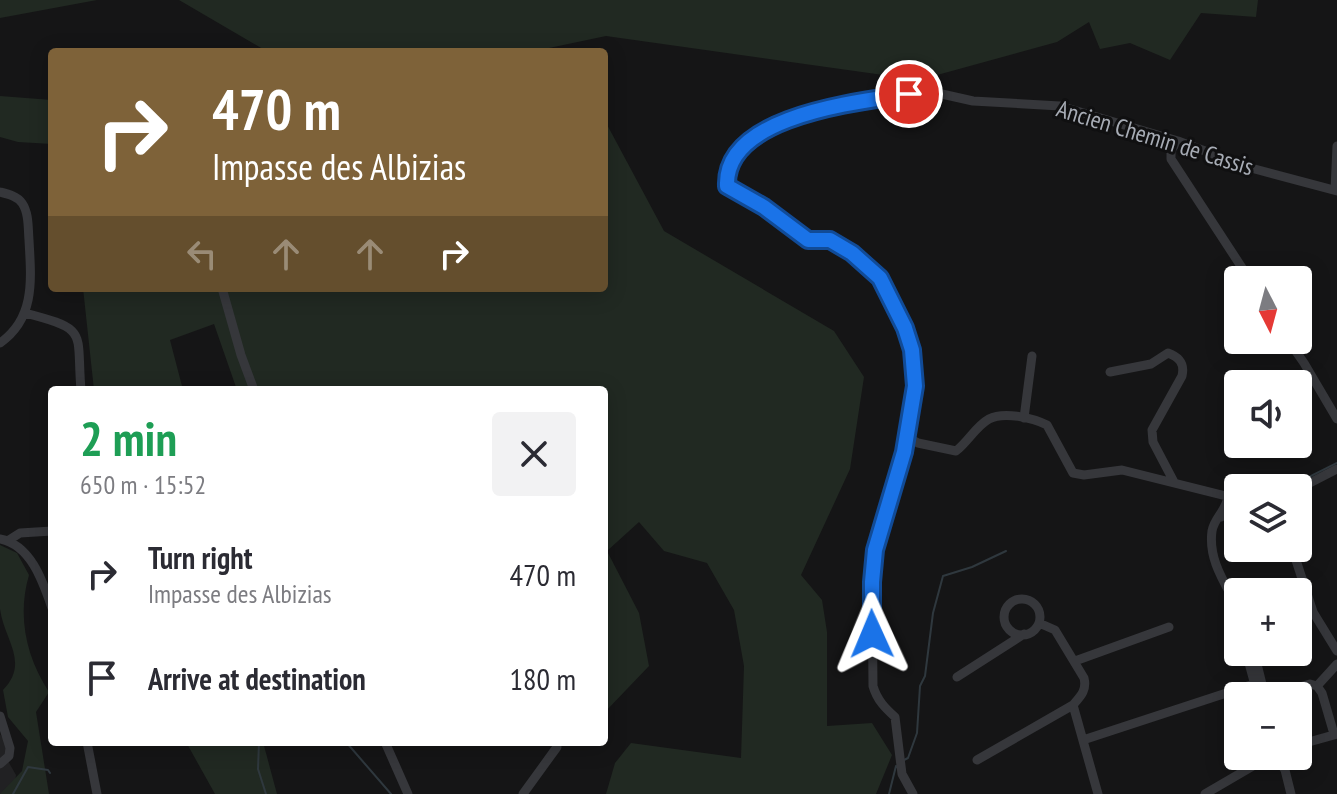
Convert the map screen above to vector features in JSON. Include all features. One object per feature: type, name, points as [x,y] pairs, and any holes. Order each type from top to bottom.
[{"type":"street","name":"Ancien Chemin de Cassis","points":[[907,437],[915,386],[912,350],[905,328],[880,278],[852,253],[830,240],[808,240],[747,196],[727,186],[727,177],[740,152],[753,137],[767,128],[821,109],[924,90],[973,101],[1060,106],[1178,141],[1251,168],[1336,191]]},
{"type":"street","points":[[1178,141],[1171,150],[1171,159],[1241,266]]},
{"type":"street","points":[[1336,191],[1337,146]]},
{"type":"street","points":[[0,192],[23,204],[27,216],[32,280],[25,313],[17,328],[0,343]]},
{"type":"street","points":[[223,292],[253,386]]},
{"type":"street","points":[[25,313],[57,321],[75,333],[80,344],[81,386]]},
{"type":"street","points":[[1110,372],[1151,364],[1168,353],[1180,359],[1184,368],[1182,376],[1152,430],[1153,442],[1174,482]]},
{"type":"street","points":[[1298,354],[1337,419]]},
{"type":"street","points":[[1024,418],[1032,356]]},
{"type":"street","points":[[913,794],[902,774],[895,717],[875,695],[873,686],[872,582],[875,550],[907,437],[918,443],[956,451],[988,419],[999,416],[1024,418],[1047,425],[1073,473],[1084,475],[1122,470],[1224,496]]},
{"type":"street","points":[[1312,482],[1337,469]]},
{"type":"street","points":[[1224,512],[1212,530],[1212,560],[1224,582]]},
{"type":"street","points":[[48,531],[20,533],[4,540],[29,559],[41,577],[48,597]]},
{"type":"street","points":[[1297,562],[1313,612],[1337,651]]},
{"type":"street","points":[[957,677],[1030,633],[1039,623],[1036,605],[1024,599],[1007,607],[1005,620],[1012,631],[1024,634]]},
{"type":"street","points":[[977,760],[1073,705],[1084,692],[1086,685],[1075,661],[1055,630],[1039,623]]},
{"type":"street","points":[[1075,661],[1169,627]]},
{"type":"street","points":[[1317,686],[1337,664]]},
{"type":"street","points":[[1251,666],[1257,682]]},
{"type":"street","points":[[1255,666],[1257,682]]},
{"type":"street","points":[[1312,685],[1322,693],[1336,734],[1312,741]]},
{"type":"street","points":[[1083,740],[1224,692]]},
{"type":"street","points":[[1073,705],[1098,794]]},
{"type":"street","points":[[0,716],[10,748],[9,756],[0,764]]},
{"type":"street","points":[[88,746],[97,794]]},
{"type":"street","points":[[387,746],[408,794]]},
{"type":"street","points":[[523,794],[557,747]]},
{"type":"street","points":[[1205,794],[1248,770]]},
{"type":"street","points":[[1285,770],[1291,794]]},
{"type":"street","points":[[96,782],[105,794]]},
{"type":"shaded area","points":[[0,0],[97,0],[0,18]]},
{"type":"shaded area","points":[[179,0],[1258,0],[1256,17],[1201,13],[1170,60],[1130,43],[1100,49],[1089,22],[1057,42],[919,80],[606,36],[549,48],[261,48]]},
{"type":"shaded area","points":[[0,96],[48,100],[48,144],[18,142],[0,137]]},
{"type":"shaded area","points":[[608,126],[664,231],[834,331],[864,377],[850,469],[801,575],[822,600],[827,632],[827,726],[872,723],[892,755],[876,794],[606,794],[615,763],[631,743],[741,758],[744,666],[734,610],[707,563],[664,551],[639,522],[608,550],[608,386],[236,386],[214,324],[170,340],[182,386],[94,386],[83,292],[608,292]]},
{"type":"shaded area","points":[[0,545],[17,553],[29,575],[24,621],[34,665],[48,690],[36,712],[49,794],[0,794],[22,771],[28,741],[8,717],[3,690],[11,680],[15,660],[0,609]]},
{"type":"shaded area","points":[[608,553],[639,613],[649,666],[608,709]]},
{"type":"shaded area","points":[[0,734],[16,775],[14,791],[0,794]]},
{"type":"shaded area","points":[[188,746],[264,746],[277,794],[215,794]]},
{"type":"waterway","points":[[1312,476],[1337,463]]},
{"type":"waterway","points":[[904,760],[908,758],[917,733],[920,686],[925,676],[933,613],[943,576],[1006,551]]},
{"type":"waterway","points":[[259,746],[258,769],[266,794]]},
{"type":"waterway","points":[[349,746],[391,794]]},
{"type":"waterway","points":[[13,794],[28,767],[50,773]]},
{"type":"waterway","points":[[889,794],[898,767]]},
{"type":"route","points":[[872,634],[875,550],[904,452],[915,386],[912,350],[905,328],[880,278],[852,253],[830,240],[808,240],[747,196],[732,191],[727,186],[727,177],[740,152],[753,137],[767,128],[821,109],[909,94]]}]
